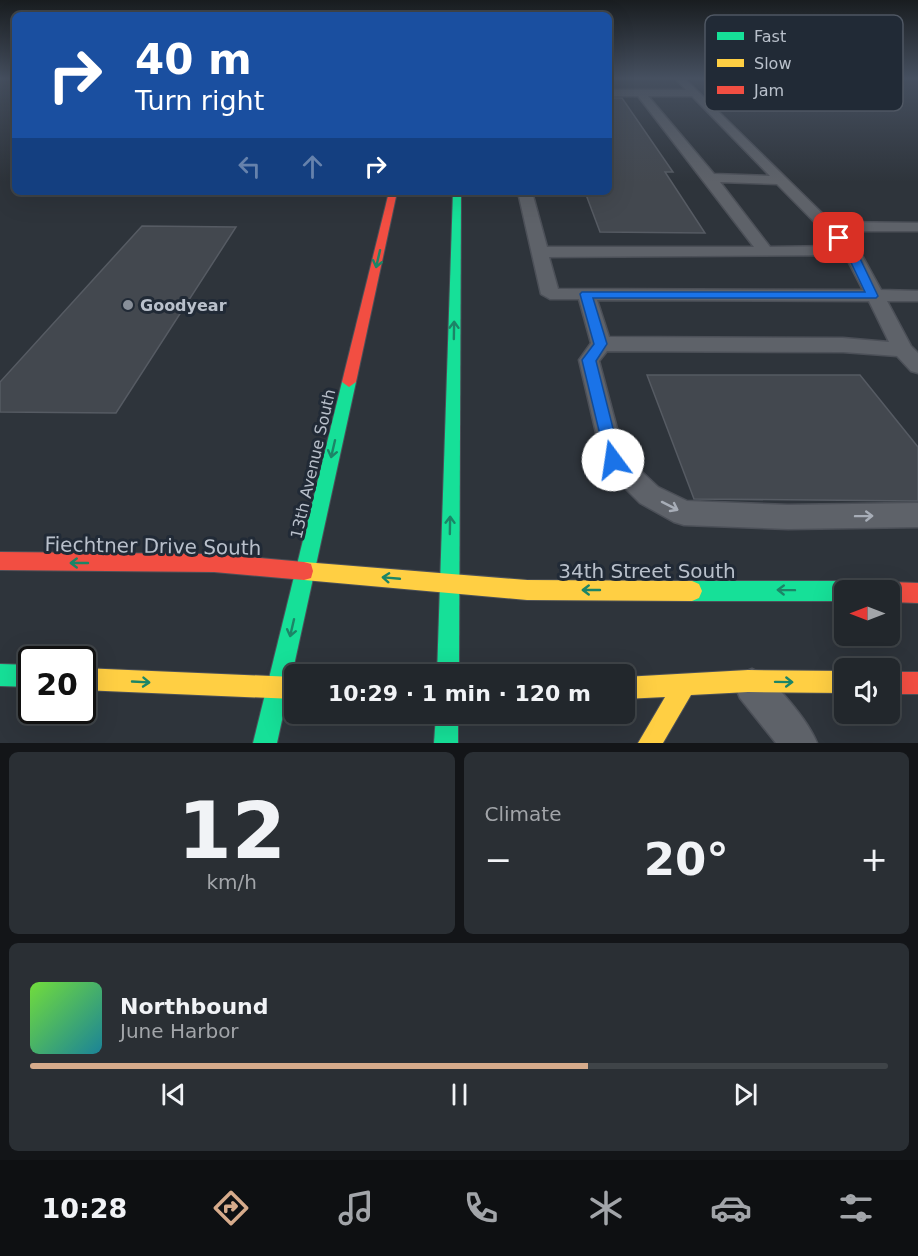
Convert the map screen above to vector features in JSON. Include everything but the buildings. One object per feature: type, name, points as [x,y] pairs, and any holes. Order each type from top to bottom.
[{"type":"main road","name":"13th Avenue South","points":[[265,743],[392,195]]},
{"type":"main road","points":[[448,664],[457,195]]},
{"type":"main road","name":"Fiechtner Drive South","points":[[0,561],[214,563],[450,583]]},
{"type":"main road","name":"34th Street South","points":[[450,583],[527,590],[834,591]]},
{"type":"main road","points":[[900,592],[918,593]]},
{"type":"main road","points":[[0,675],[18,676]]},
{"type":"main road","points":[[96,680],[284,688]]},
{"type":"main road","points":[[635,688],[748,681],[834,682]]},
{"type":"main road","points":[[900,683],[918,683]]},
{"type":"main road","points":[[650,743],[684,686]]},
{"type":"main road","points":[[446,743],[447,724]]},
{"type":"lane","points":[[656,113],[766,252]]},
{"type":"lane","points":[[713,113],[851,250],[872,296],[910,350],[918,366]]},
{"type":"lane","points":[[710,178],[779,180]]},
{"type":"lane","points":[[526,195],[550,294],[918,296]]},
{"type":"lane","points":[[827,226],[918,228]]},
{"type":"lane","points":[[540,252],[851,250]]},
{"type":"lane","points":[[586,294],[601,344]]},
{"type":"lane","points":[[601,344],[843,345],[910,350]]},
{"type":"lane","points":[[601,344],[589,360],[613,460],[649,495],[684,513],[788,518],[918,515]]},
{"type":"lane","points":[[748,681],[799,743]]},
{"type":"traffic: fast","points":[[448,664],[457,195]]},
{"type":"traffic: fast","points":[[265,743],[349,382]]},
{"type":"traffic: fast","points":[[692,591],[834,591]]},
{"type":"traffic: fast","points":[[0,675],[18,676]]},
{"type":"traffic: fast","points":[[446,743],[447,724]]},
{"type":"traffic: slow","points":[[304,571],[527,590],[692,591]]},
{"type":"traffic: slow","points":[[96,680],[284,688]]},
{"type":"traffic: slow","points":[[635,687],[748,681],[834,682]]},
{"type":"traffic: slow","points":[[650,743],[684,686]]},
{"type":"traffic: jam","points":[[349,382],[392,195]]},
{"type":"traffic: jam","points":[[0,561],[214,563],[304,571]]},
{"type":"traffic: jam","points":[[900,592],[918,593]]},
{"type":"traffic: jam","points":[[900,683],[918,683]]},
{"type":"place","name":"Goodyear","points":[[128,305]]},
{"type":"route","points":[[613,460],[589,360],[601,344],[586,294],[872,296],[851,250],[839,238]]}]
